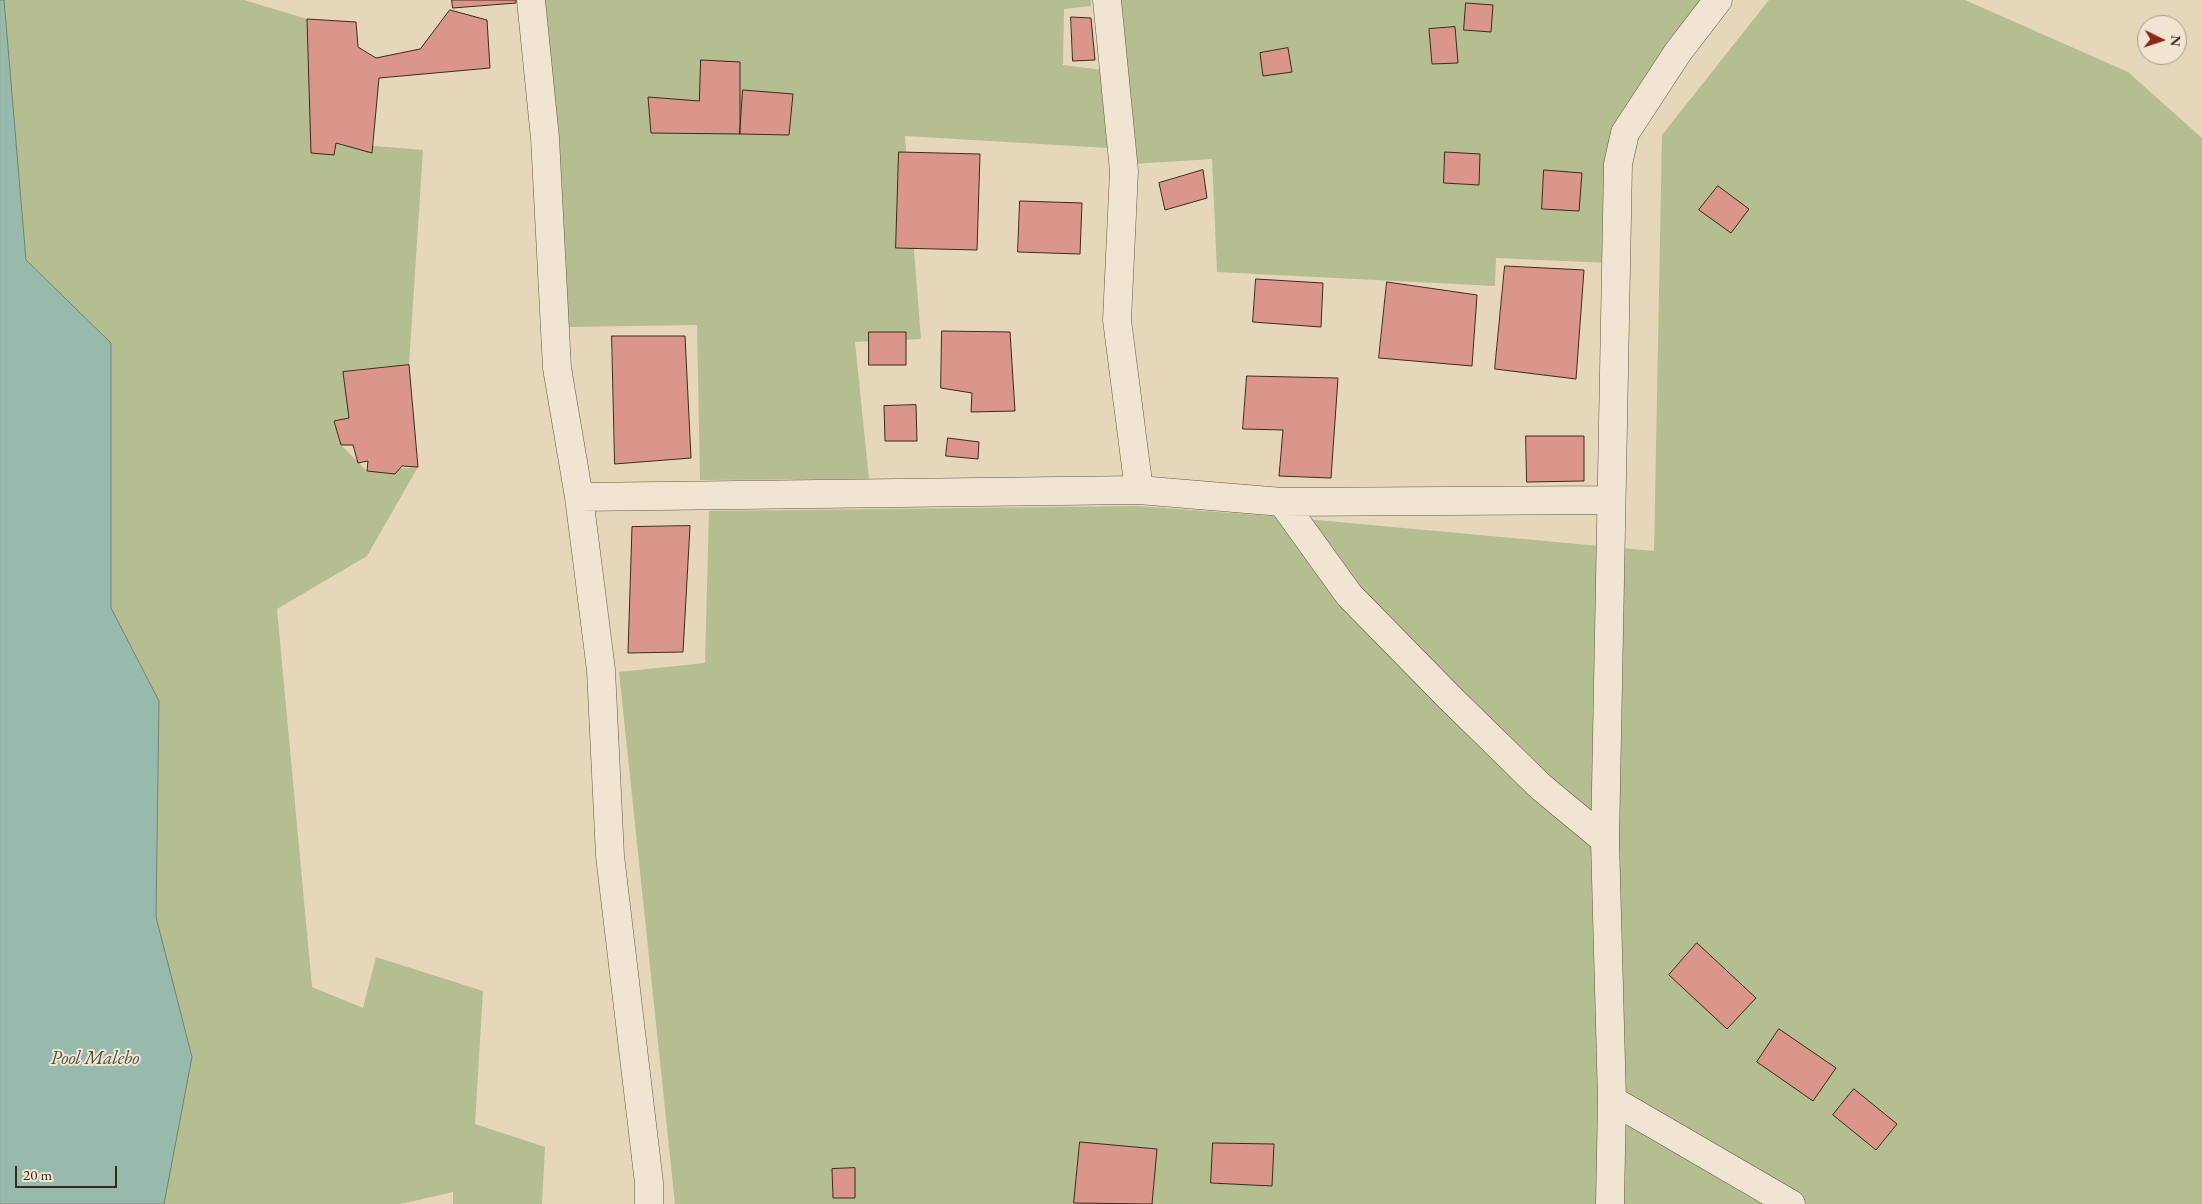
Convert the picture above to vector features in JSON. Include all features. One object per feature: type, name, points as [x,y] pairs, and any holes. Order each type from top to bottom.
[{"type":"street","points":[[531,0],[545,138],[558,368],[578,497],[600,670],[610,856],[649,1183],[649,1204]]},
{"type":"street","points":[[1107,0],[1124,171],[1117,320],[1139,490]]},
{"type":"street","points":[[1610,1204],[1612,1100],[1606,840],[1618,164],[1625,133],[1678,52],[1718,0]]},
{"type":"street","points":[[578,497],[1139,490],[1282,502],[1611,500]]},
{"type":"street","points":[[1282,502],[1350,595],[1448,697],[1541,787],[1606,840]]},
{"type":"street","points":[[1612,1100],[1791,1204]]},
{"type":"shaded area","points":[[4,0],[244,0],[307,19],[311,137],[375,146],[423,150],[409,365],[343,372],[349,418],[334,421],[341,445],[367,471],[418,467],[367,556],[277,609],[312,987],[363,1008],[376,957],[483,991],[475,1124],[545,1147],[542,1204],[453,1204],[453,1192],[401,1204],[164,1204],[192,1057],[156,917],[159,701],[111,608],[111,343],[26,260]]},
{"type":"shaded area","points":[[539,0],[1091,0],[1091,6],[1064,9],[1063,65],[1103,70],[1108,148],[905,136],[921,339],[855,342],[869,479],[700,480],[697,325],[568,327]]},
{"type":"shaded area","points":[[1116,0],[1710,0],[1615,130],[1608,263],[1496,258],[1495,286],[1217,272],[1212,159],[1133,164]]},
{"type":"shaded area","points":[[1769,0],[1965,0],[2128,72],[2202,138],[2202,1204],[675,1204],[619,672],[705,663],[709,511],[1138,506],[1273,516],[1654,551],[1662,135]]},
{"type":"water","name":"Pool Malebo","points":[[0,0],[4,0],[26,260],[111,343],[111,608],[159,701],[156,917],[192,1057],[164,1204],[0,1204]]},
{"type":"building","points":[[452,0],[516,0],[516,3],[453,8]]},
{"type":"building","points":[[1466,3],[1493,5],[1491,32],[1464,30]]},
{"type":"building","points":[[450,10],[487,20],[490,68],[379,78],[372,153],[336,143],[334,155],[311,153],[307,19],[356,22],[358,47],[376,58],[420,49]]},
{"type":"building","points":[[1071,17],[1091,18],[1095,60],[1073,61]]},
{"type":"building","points":[[1455,27],[1458,63],[1432,64],[1429,29]]},
{"type":"building","points":[[1288,48],[1292,72],[1263,76],[1260,53]]},
{"type":"building","points":[[701,60],[740,62],[740,134],[651,133],[648,97],[699,101]]},
{"type":"building","points":[[743,90],[793,94],[789,135],[740,134]]},
{"type":"building","points":[[899,152],[980,154],[977,250],[896,248]]},
{"type":"building","points":[[1445,152],[1480,154],[1479,185],[1444,183]]},
{"type":"building","points":[[1203,170],[1207,198],[1165,210],[1159,183]]},
{"type":"building","points":[[1544,170],[1582,173],[1579,211],[1542,209]]},
{"type":"building","points":[[1718,186],[1749,209],[1731,233],[1699,210]]},
{"type":"building","points":[[1020,201],[1082,203],[1080,254],[1018,252]]},
{"type":"building","points":[[1505,266],[1584,270],[1576,379],[1495,369]]},
{"type":"building","points":[[1256,279],[1323,283],[1321,327],[1253,322]]},
{"type":"building","points":[[1387,282],[1477,295],[1472,366],[1379,358]]},
{"type":"building","points":[[942,331],[1010,332],[1015,411],[971,412],[972,393],[941,388]]},
{"type":"building","points":[[869,332],[906,332],[906,365],[869,365]]},
{"type":"building","points":[[612,336],[685,336],[691,458],[615,464]]},
{"type":"building","points":[[409,365],[418,467],[402,466],[395,474],[367,471],[368,461],[358,463],[353,445],[341,445],[334,421],[349,418],[343,372]]},
{"type":"building","points":[[1247,376],[1338,378],[1331,478],[1279,476],[1283,430],[1243,429]]},
{"type":"building","points":[[916,405],[917,441],[885,441],[884,406]]},
{"type":"building","points":[[1526,436],[1584,436],[1584,481],[1527,482]]},
{"type":"building","points":[[948,438],[979,442],[978,459],[946,456]]},
{"type":"building","points":[[690,526],[683,652],[628,653],[632,527]]},
{"type":"building","points":[[1697,943],[1756,998],[1727,1029],[1669,975]]},
{"type":"building","points":[[1779,1029],[1836,1068],[1813,1101],[1757,1062]]},
{"type":"building","points":[[1854,1089],[1897,1124],[1876,1150],[1833,1115]]},
{"type":"building","points":[[1080,1142],[1157,1149],[1152,1204],[1074,1203]]},
{"type":"building","points":[[1213,1143],[1274,1144],[1272,1186],[1211,1183]]},
{"type":"building","points":[[855,1168],[855,1198],[833,1198],[832,1169]]}]
